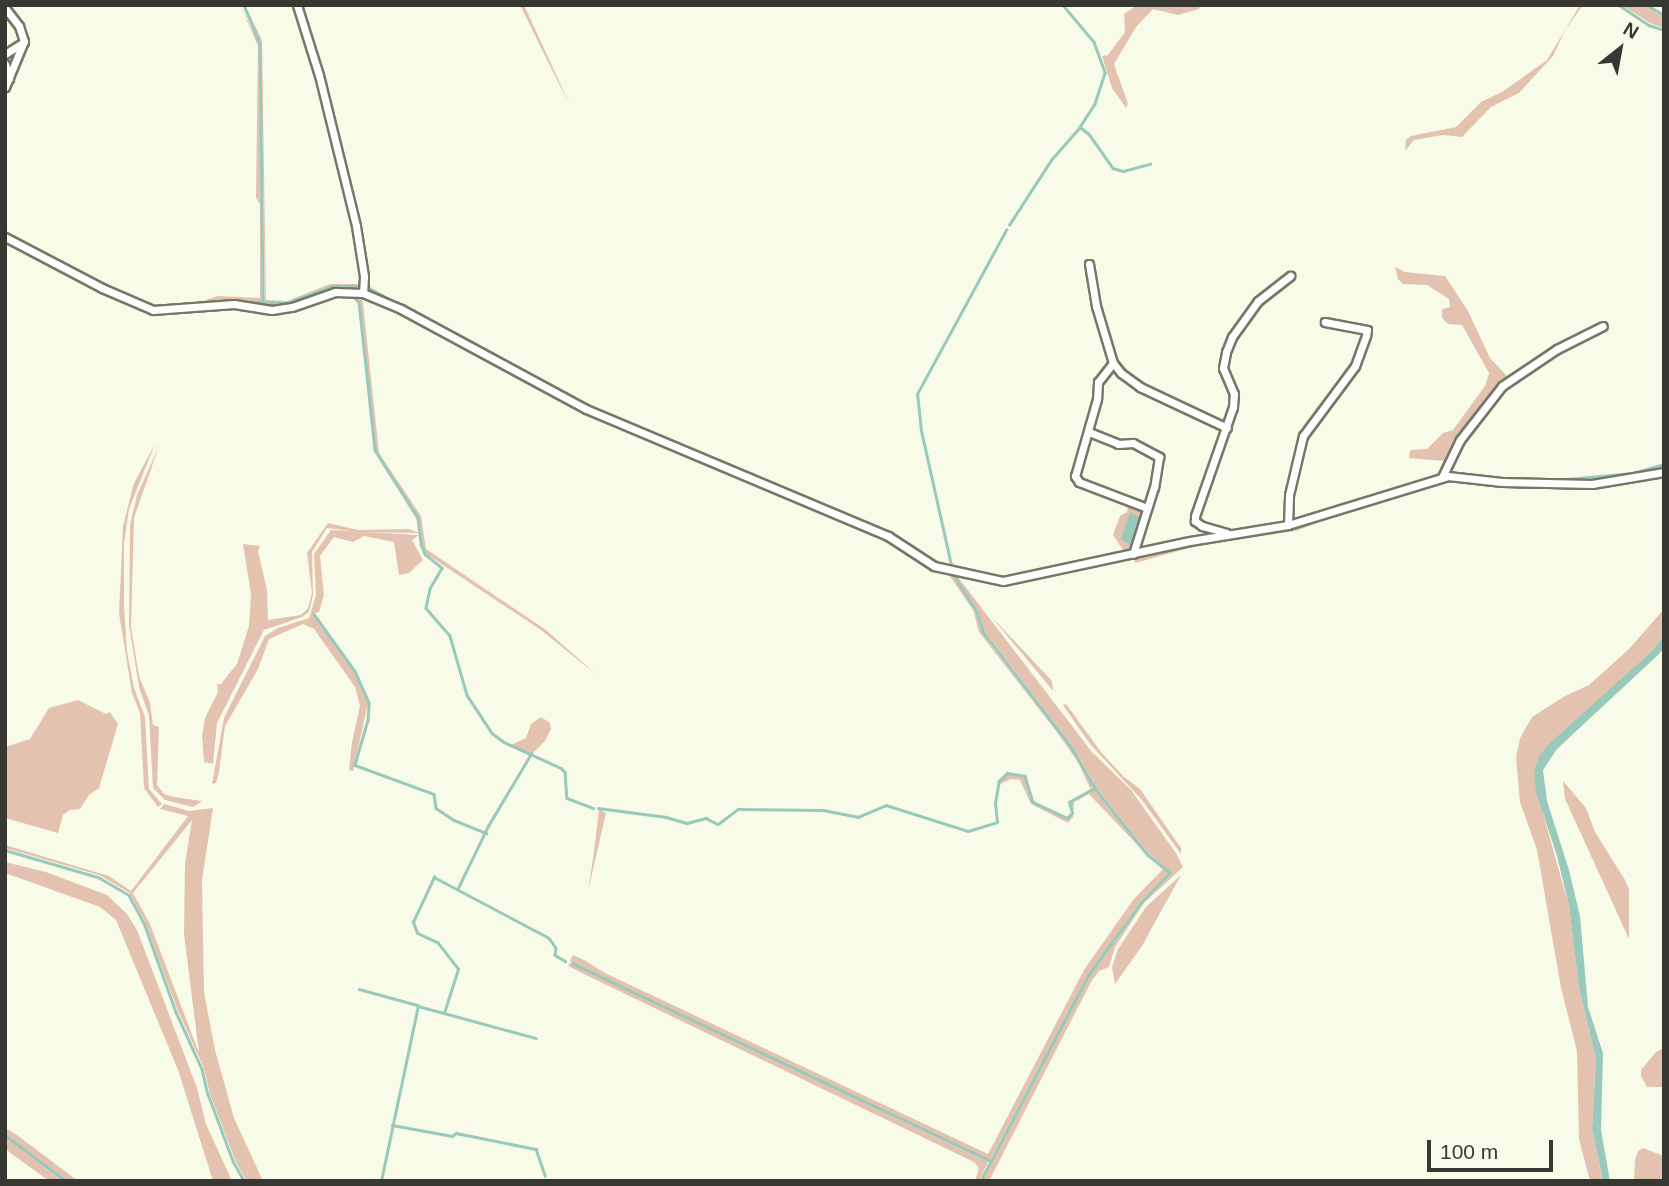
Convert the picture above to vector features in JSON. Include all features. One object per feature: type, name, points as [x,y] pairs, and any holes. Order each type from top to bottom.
[{"type":"street","points":[[297,5],[319,75],[356,226],[364,276],[363,293]]},
{"type":"street","points":[[5,8],[19,26],[24,41],[5,87]]},
{"type":"street","points":[[5,54],[24,41]]},
{"type":"street","points":[[5,64],[10,78]]},
{"type":"street","points":[[5,237],[102,288],[153,310],[234,304],[272,310],[292,307],[335,292],[363,293],[401,309],[586,409],[888,536],[942,569],[1003,581],[1231,534],[1288,525],[1442,477],[1520,483],[1592,484],[1624,481],[1664,472]]},
{"type":"street","points":[[1089,264],[1093,295],[1113,363],[1140,387],[1227,428]]},
{"type":"street","points":[[1231,534],[1202,526],[1195,521],[1202,491],[1227,428],[1234,400],[1223,368],[1228,345],[1258,301],[1290,276]]},
{"type":"street","points":[[1288,525],[1289,495],[1303,436],[1355,366],[1367,330],[1325,322]]},
{"type":"street","points":[[1442,477],[1460,440],[1502,386],[1557,349],[1603,326]]},
{"type":"street","points":[[1113,363],[1098,382],[1076,480],[1147,508]]},
{"type":"street","points":[[1088,432],[1118,444],[1133,443],[1159,457],[1133,554]]},
{"type":"shaded area","points":[[240,5],[259,44],[262,302],[215,300],[203,303],[286,304],[325,289],[358,288],[362,285],[353,222],[324,104],[294,5],[318,74],[355,225],[363,285],[360,291],[328,291],[292,307],[272,309],[234,304],[166,310],[168,306],[197,303],[218,296],[260,298],[260,204],[256,198],[258,46]]},
{"type":"shaded area","points":[[245,5],[262,40],[266,300],[287,301],[330,284],[360,284],[358,286],[331,285],[286,302],[265,302],[261,44]]},
{"type":"shaded area","points":[[298,5],[302,5],[330,97],[359,217],[370,287],[436,325],[366,293],[364,263]]},
{"type":"shaded area","points":[[520,5],[524,5],[570,105],[555,76]]},
{"type":"shaded area","points":[[1137,5],[1200,5],[1199,9],[1178,15],[1153,9],[1136,27],[1114,64],[1128,104],[1126,108],[1112,88],[1102,56],[1108,55],[1125,32],[1124,14]]},
{"type":"shaded area","points":[[1580,5],[1583,5],[1565,30]]},
{"type":"shaded area","points":[[1622,5],[1645,5],[1664,17],[1664,28],[1650,23]]},
{"type":"shaded area","points":[[1565,30],[1553,56],[1519,93],[1491,107],[1462,137],[1443,135],[1414,140],[1405,151],[1406,140],[1411,136],[1456,127],[1481,102],[1502,92],[1547,60]]},
{"type":"shaded area","points":[[1395,267],[1405,272],[1445,276],[1468,311],[1490,358],[1509,378],[1478,409],[1444,461],[1409,458],[1410,450],[1427,449],[1443,433],[1453,430],[1485,386],[1489,373],[1462,325],[1448,324],[1442,318],[1442,309],[1450,307],[1449,299],[1427,285],[1403,284],[1398,279]]},
{"type":"shaded area","points":[[337,293],[362,294],[379,453],[421,516],[426,549],[546,630],[598,676],[541,630],[425,553],[421,544],[419,518],[376,450],[358,298]]},
{"type":"shaded area","points":[[155,444],[129,509],[124,544],[124,606],[127,652],[134,688],[145,717],[149,789],[162,804],[158,807],[144,788],[140,713],[132,693],[119,613],[123,526],[134,483]]},
{"type":"shaded area","points":[[159,446],[134,518],[131,627],[139,676],[150,703],[153,725],[159,727],[157,785],[164,794],[202,801],[193,807],[165,800],[153,788],[149,716],[139,687],[129,625],[130,525],[137,495]]},
{"type":"shaded area","points":[[1427,486],[1296,531],[1200,545],[1135,563],[1134,557],[1299,526]]},
{"type":"shaded area","points":[[1128,504],[1144,510],[1132,551],[1125,553],[1113,535],[1120,516],[1127,512]]},
{"type":"shaded area","points":[[328,523],[358,530],[409,529],[420,533],[358,532],[327,528],[312,552],[313,595],[309,612],[264,630],[217,723],[213,764],[204,762],[202,736],[205,718],[218,692],[217,684],[221,684],[237,664],[249,626],[251,594],[243,544],[260,546],[258,551],[267,590],[268,620],[301,615],[308,608],[312,593],[307,553]]},
{"type":"shaded area","points":[[331,530],[419,535],[412,540],[423,560],[409,573],[399,575],[394,542],[364,536],[353,542],[334,537],[320,556],[324,595],[319,612],[313,614],[355,672],[368,703],[353,771],[349,770],[352,742],[360,706],[355,687],[314,629],[303,624],[269,639],[258,669],[225,726],[219,772],[216,783],[212,784],[224,718],[265,636],[278,628],[309,618],[316,595],[314,554]]},
{"type":"shaded area","points":[[947,572],[952,572],[972,606],[990,644],[1061,734],[1079,760],[1093,787],[1090,788],[1078,762],[1056,731],[979,632],[973,610]]},
{"type":"shaded area","points":[[954,572],[1092,752],[1131,790],[1183,867],[1144,903],[1115,947],[1109,967],[1099,971],[1091,982],[989,1181],[982,1181],[1090,976],[1143,903],[1171,873],[1149,854],[1096,787],[1071,744],[985,632],[978,612]]},
{"type":"shaded area","points":[[1664,609],[1664,635],[1652,651],[1539,756],[1542,810],[1569,906],[1579,988],[1596,1059],[1592,1128],[1603,1181],[1590,1181],[1579,1139],[1577,1051],[1561,988],[1537,850],[1520,802],[1516,757],[1520,738],[1532,717],[1565,696],[1589,685],[1629,649]]},
{"type":"shaded area","points":[[990,615],[1052,681],[1053,691],[1049,686]]},
{"type":"shaded area","points":[[78,700],[106,714],[110,712],[118,724],[99,788],[89,795],[80,809],[70,810],[63,815],[58,833],[5,818],[5,747],[30,739],[49,708]]},
{"type":"shaded area","points":[[1066,704],[1101,752],[1124,777],[1140,789],[1181,848],[1181,854],[1141,799],[1090,744],[1063,705]]},
{"type":"shaded area","points":[[541,717],[550,723],[551,729],[545,741],[532,754],[511,745],[526,738],[531,724]]},
{"type":"shaded area","points":[[1011,773],[1026,778],[1032,803],[1064,818],[1072,815],[1070,802],[1094,789],[1143,851],[1089,794],[1074,802],[1073,817],[1068,823],[1031,804],[1020,780],[1011,779],[1000,784],[1002,778]]},
{"type":"shaded area","points":[[1563,781],[1586,808],[1595,832],[1629,889],[1629,939],[1565,799]]},
{"type":"shaded area","points":[[164,804],[189,811],[213,808],[202,880],[204,992],[215,1050],[234,1118],[263,1181],[246,1181],[235,1160],[210,1094],[204,1068],[178,1011],[145,922],[130,893],[99,875],[5,848],[5,845],[109,876],[131,891],[188,816],[160,809]],"holes":[[[192,820],[185,864],[184,934],[199,1053],[150,924],[133,893]]]},
{"type":"shaded area","points":[[599,809],[606,813],[588,891],[594,852]]},
{"type":"shaded area","points":[[5,862],[46,872],[107,895],[127,914],[137,930],[197,1088],[206,1124],[232,1181],[213,1181],[178,1070],[116,920],[100,907],[5,873]]},
{"type":"shaded area","points":[[1164,868],[1168,873],[1140,902],[1087,977],[990,1160],[570,961],[573,955],[584,960],[605,973],[988,1154],[1084,970],[1133,900]]},
{"type":"shaded area","points":[[1181,875],[1142,946],[1115,984],[1112,967],[1118,949],[1146,907]]},
{"type":"shaded area","points":[[570,963],[988,1162],[979,1181],[975,1181],[979,1168],[974,1162],[588,976],[568,966]]},
{"type":"shaded area","points":[[1664,1048],[1664,1087],[1647,1087],[1641,1070],[1656,1052]]},
{"type":"shaded area","points":[[5,1128],[78,1181],[68,1181],[61,1176],[5,1134]]},
{"type":"shaded area","points":[[5,1137],[63,1181],[49,1181],[5,1149]]},
{"type":"shaded area","points":[[1643,1148],[1664,1156],[1664,1181],[1634,1181],[1635,1160],[1638,1151]]},
{"type":"water","points":[[1130,512],[1139,517],[1130,545],[1121,539]]},
{"type":"water","points":[[1664,635],[1664,648],[1658,655],[1557,749],[1543,770],[1547,801],[1569,870],[1580,916],[1588,1007],[1603,1053],[1601,1130],[1610,1181],[1603,1181],[1592,1128],[1596,1059],[1579,988],[1569,906],[1557,856],[1536,792],[1534,771],[1539,756],[1548,745],[1652,651]]},
{"type":"waterway","points":[[244,5],[260,44],[263,303]]},
{"type":"waterway","points":[[293,5],[298,19]]},
{"type":"waterway","points":[[301,5],[323,74],[358,217],[369,288],[396,303]]},
{"type":"waterway","points":[[1063,5],[1094,42],[1105,73],[1095,104],[1080,127]]},
{"type":"waterway","points":[[1619,5],[1649,25],[1664,30]]},
{"type":"waterway","points":[[1647,5],[1664,15]]},
{"type":"waterway","points":[[304,38],[316,79]]},
{"type":"waterway","points":[[1009,225],[1051,160],[1080,127],[1089,134],[1113,168],[1123,171],[1150,164]]},
{"type":"waterway","points":[[951,565],[921,431],[917,394],[1006,230]]},
{"type":"waterway","points":[[238,301],[286,303],[331,286],[360,286]]},
{"type":"waterway","points":[[353,296],[359,302],[375,450],[418,518],[425,554],[442,568],[430,589],[426,608],[450,636],[467,695],[492,733],[504,742],[561,768],[565,772],[567,798],[593,808]]},
{"type":"waterway","points":[[203,302],[231,301]]},
{"type":"waterway","points":[[1557,480],[1633,473],[1664,464]]},
{"type":"waterway","points":[[953,573],[977,612],[984,633],[1070,745],[1095,788],[1148,855],[1170,873],[1142,902],[1089,975],[981,1181]]},
{"type":"waterway","points":[[314,614],[355,671],[369,703],[368,720],[355,765],[434,794],[436,808],[454,820],[486,833]]},
{"type":"waterway","points":[[458,888],[488,826],[531,754]]},
{"type":"waterway","points":[[598,808],[666,817],[687,823],[706,818],[718,824],[738,809],[823,810],[858,817],[886,805],[968,831],[997,822],[995,803],[999,781],[1007,773],[1025,776],[1033,802],[1067,818],[1072,813],[1069,802],[1094,788]]},
{"type":"waterway","points":[[5,850],[98,877],[129,895],[144,923],[176,1012],[202,1069],[208,1094],[233,1161],[244,1181]]},
{"type":"waterway","points":[[444,1013],[458,969],[438,943],[417,933],[413,922],[434,877],[549,938],[556,948],[555,955],[565,961]]},
{"type":"waterway","points":[[572,963],[990,1161]]},
{"type":"waterway","points":[[359,989],[417,1005]]},
{"type":"waterway","points":[[381,1181],[418,1006],[536,1038]]},
{"type":"waterway","points":[[392,1125],[452,1136],[456,1133],[536,1149],[545,1175]]},
{"type":"waterway","points":[[5,1135],[66,1181]]}]
